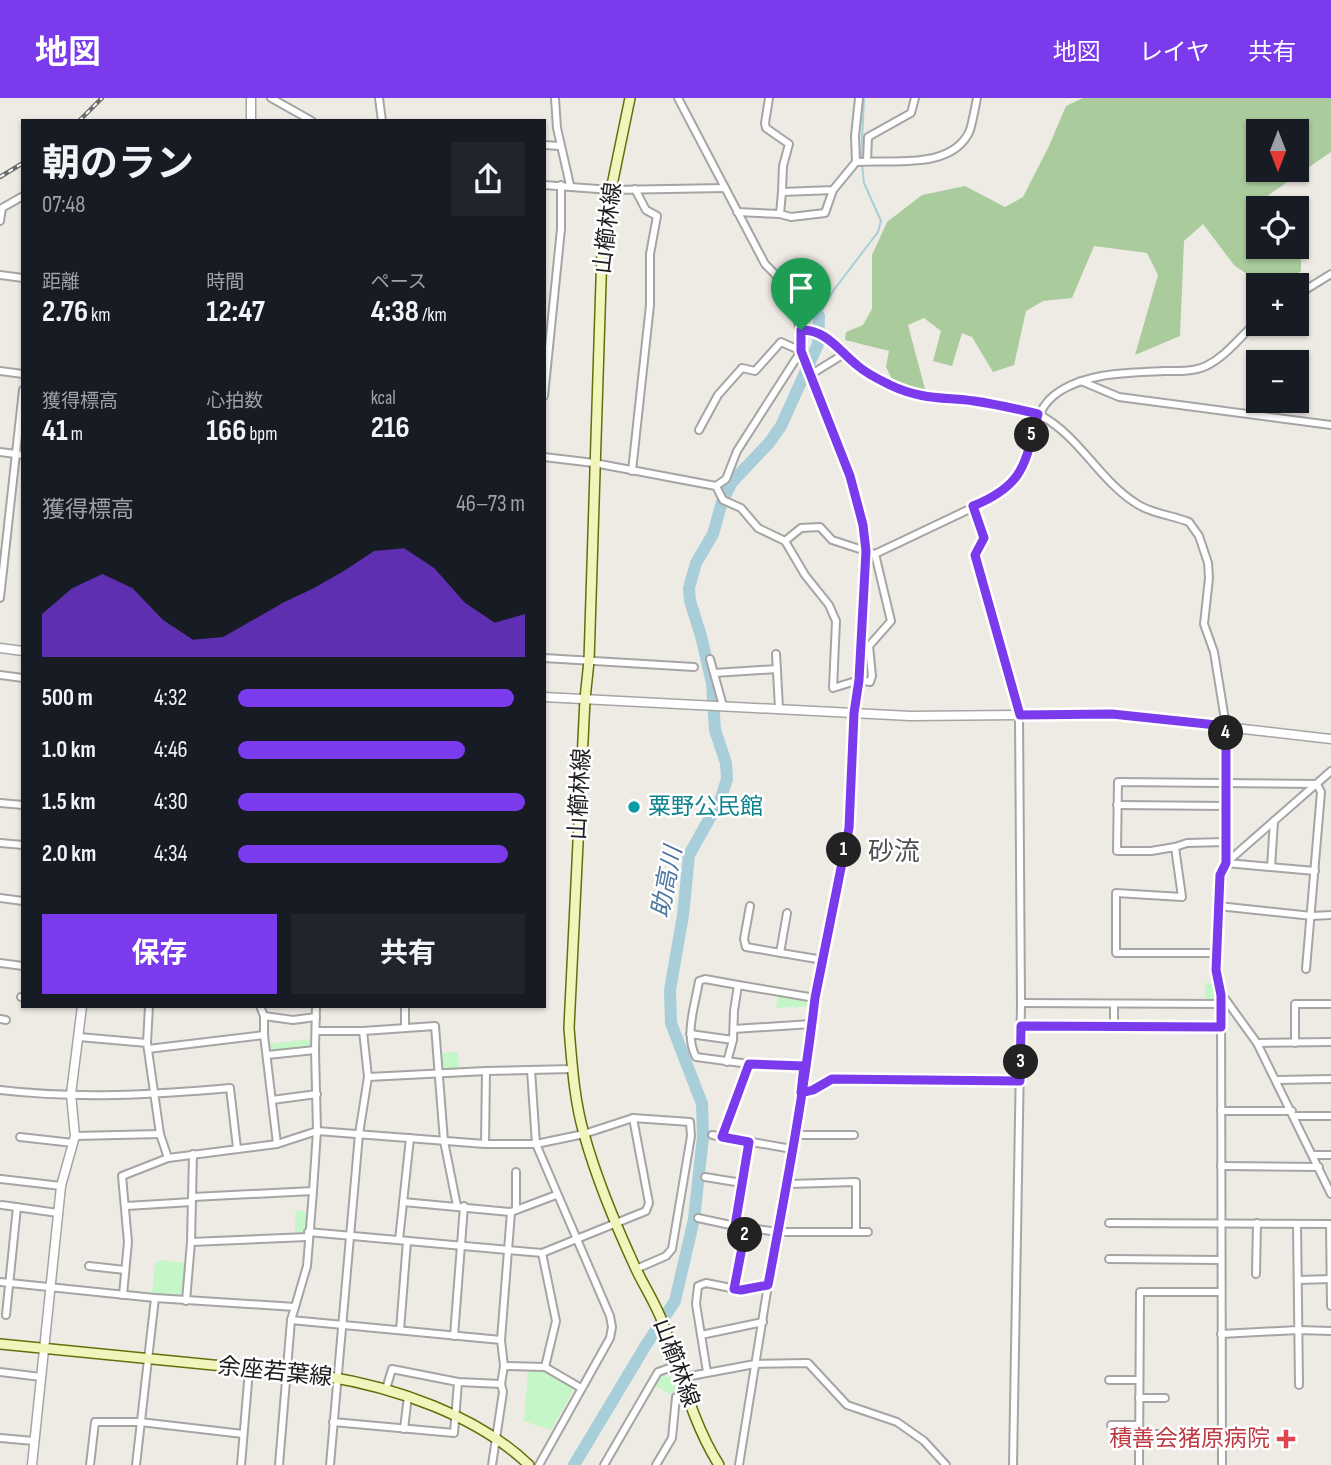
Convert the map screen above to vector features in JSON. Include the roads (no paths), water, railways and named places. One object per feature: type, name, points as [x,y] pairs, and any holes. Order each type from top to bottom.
[{"type":"main road","name":"山櫛林線","points":[[630,98],[602,250],[589,662],[569,1028],[572,1069],[584,1133],[636,1269],[664,1327],[685,1392],[719,1465]]},
{"type":"main road","name":"余座若葉線","points":[[0,1344],[338,1378],[408,1396],[456,1417],[496,1440],[529,1465]]},
{"type":"street","points":[[251,98],[251,119]]},
{"type":"street","points":[[271,98],[308,119]]},
{"type":"street","points":[[379,98],[382,119]]},
{"type":"street","points":[[555,98],[560,146],[570,186]]},
{"type":"street","points":[[678,98],[765,264],[780,278],[790,293],[801,330],[801,351],[850,476],[863,525],[866,551],[849,828],[815,998],[788,1184],[768,1285],[740,1465]]},
{"type":"street","points":[[769,98],[766,128],[789,144],[783,166],[780,214]]},
{"type":"street","points":[[737,212],[791,217],[825,213],[833,190],[856,162],[855,136],[859,98]]},
{"type":"street","points":[[867,161],[868,137],[911,113],[915,98]]},
{"type":"street","points":[[856,162],[901,162],[940,157],[961,143],[969,132],[978,98]]},
{"type":"street","points":[[546,145],[560,146]]},
{"type":"street","points":[[546,185],[611,190],[725,188]]},
{"type":"street","points":[[546,376],[561,229],[561,185]]},
{"type":"street","points":[[632,471],[650,305],[650,254],[657,216],[646,210],[635,189]]},
{"type":"street","points":[[782,192],[833,190]]},
{"type":"street","points":[[0,221],[2,208],[21,197]]},
{"type":"street","points":[[1309,288],[1331,274]]},
{"type":"street","points":[[0,275],[21,278]]},
{"type":"street","points":[[801,330],[810,330],[828,338],[859,368],[908,393],[930,399],[1003,405],[1038,414],[1076,443],[1110,481],[1136,504],[1189,522],[1195,528],[1208,564],[1204,624],[1214,652],[1226,726],[1226,863]]},
{"type":"street","points":[[785,541],[801,527],[820,527],[832,540],[875,554],[995,497],[1022,470],[1038,414],[1056,393],[1081,381],[1122,373],[1203,367],[1224,354],[1246,333]]},
{"type":"street","points":[[699,430],[718,395],[742,368],[755,371],[781,342],[801,351]]},
{"type":"street","points":[[546,457],[594,463],[716,486],[726,479],[737,452],[801,351]]},
{"type":"street","points":[[810,375],[844,354]]},
{"type":"street","points":[[0,371],[21,374]]},
{"type":"street","points":[[1081,381],[1119,397],[1331,425]]},
{"type":"street","points":[[0,598],[21,429]]},
{"type":"street","points":[[0,452],[19,455]]},
{"type":"street","points":[[716,486],[723,500],[741,508],[758,528],[785,541],[805,575],[829,605],[835,621],[833,688],[859,680],[870,682],[869,646],[891,621],[875,554]]},
{"type":"street","points":[[973,506],[984,538],[975,555],[1020,715],[1021,1026],[1013,1465]]},
{"type":"street","points":[[0,648],[21,650]]},
{"type":"street","points":[[776,654],[779,708]]},
{"type":"street","points":[[546,658],[694,667]]},
{"type":"street","points":[[710,659],[721,706]]},
{"type":"street","points":[[714,673],[777,669]]},
{"type":"street","points":[[0,675],[21,678]]},
{"type":"street","points":[[546,697],[911,716],[1112,714],[1331,739]]},
{"type":"street","points":[[1223,1465],[1221,995],[1216,970],[1220,875],[1226,863],[1331,771]]},
{"type":"street","points":[[1226,842],[1187,843],[1151,851],[1117,851],[1118,782],[1317,784]]},
{"type":"street","points":[[1306,969],[1321,792],[1317,784]]},
{"type":"street","points":[[0,803],[21,805]]},
{"type":"street","points":[[1117,805],[1226,806]]},
{"type":"street","points":[[1271,867],[1274,821]]},
{"type":"street","points":[[0,844],[21,845]]},
{"type":"street","points":[[1175,847],[1182,897],[1116,893],[1116,953],[1217,953]]},
{"type":"street","points":[[1226,863],[1315,871]]},
{"type":"street","points":[[0,898],[21,901]]},
{"type":"street","points":[[750,906],[744,939],[746,947],[823,960]]},
{"type":"street","points":[[1218,906],[1312,916],[1331,915]]},
{"type":"street","points":[[780,953],[787,914]]},
{"type":"street","points":[[0,963],[21,966]]},
{"type":"street","points":[[804,1066],[749,1064],[696,1057],[689,1044],[690,1034],[699,981],[705,979],[815,998]]},
{"type":"street","points":[[727,1062],[733,1040],[733,1011],[738,985]]},
{"type":"street","points":[[1221,995],[1257,1043],[1330,1190]]},
{"type":"street","points":[[1021,1003],[1221,1004]]},
{"type":"street","points":[[1114,1004],[1114,1027]]},
{"type":"street","points":[[1295,1043],[1295,1004],[1331,1004]]},
{"type":"street","points":[[32,1465],[61,1186],[74,1139],[71,1094],[82,1008]]},
{"type":"street","points":[[149,1008],[148,1046],[160,1134],[169,1158]]},
{"type":"street","points":[[261,1008],[264,1016],[277,1144]]},
{"type":"street","points":[[279,1465],[291,1320],[307,1266],[317,1131],[316,1008]]},
{"type":"street","points":[[405,1008],[405,1028]]},
{"type":"street","points":[[264,1016],[293,1020],[316,1017]]},
{"type":"street","points":[[733,1029],[812,1024]]},
{"type":"street","points":[[316,1031],[435,1026],[444,1141],[461,1206],[462,1246],[454,1336]]},
{"type":"street","points":[[1021,1026],[1221,1027]]},
{"type":"street","points":[[330,1465],[359,1134],[368,1077],[363,1031]]},
{"type":"street","points":[[690,1034],[733,1040]]},
{"type":"street","points":[[79,1037],[148,1046],[264,1035]]},
{"type":"street","points":[[1257,1043],[1331,1042]]},
{"type":"street","points":[[267,1055],[315,1050]]},
{"type":"street","points":[[722,1137],[749,1064]]},
{"type":"street","points":[[368,1077],[485,1070],[572,1069]]},
{"type":"street","points":[[485,1070],[485,1144]]},
{"type":"street","points":[[531,1070],[536,1144],[612,1327],[606,1346],[540,1465]]},
{"type":"street","points":[[801,1093],[813,1090],[832,1079],[1020,1081]]},
{"type":"street","points":[[1277,1080],[1331,1079]]},
{"type":"street","points":[[0,1090],[44,1095],[156,1095],[230,1088],[237,1148]]},
{"type":"street","points":[[272,1100],[317,1094]]},
{"type":"street","points":[[1221,1111],[1331,1116]]},
{"type":"street","points":[[191,1242],[308,1234],[542,1253],[646,1211],[649,1203],[633,1118]]},
{"type":"street","points":[[123,1295],[128,1242],[122,1176],[169,1158],[277,1144],[317,1131],[485,1144],[536,1144],[633,1118],[690,1122],[691,1136],[672,1249],[666,1256],[636,1269]]},
{"type":"street","points":[[20,1137],[74,1139],[160,1134]]},
{"type":"street","points":[[712,1135],[792,1149]]},
{"type":"street","points":[[794,1135],[854,1135]]},
{"type":"street","points":[[399,1240],[410,1138]]},
{"type":"street","points":[[735,1226],[749,1142]]},
{"type":"street","points":[[186,1301],[193,1200],[193,1154]]},
{"type":"street","points":[[1314,1155],[1331,1155]]},
{"type":"street","points":[[1221,1166],[1319,1167]]},
{"type":"street","points":[[492,1465],[503,1392],[500,1384],[504,1366],[500,1340],[516,1172]]},
{"type":"street","points":[[705,1177],[742,1183]]},
{"type":"street","points":[[1,1179],[61,1186]]},
{"type":"street","points":[[788,1184],[856,1182],[856,1232]]},
{"type":"street","points":[[126,1206],[313,1191]]},
{"type":"street","points":[[403,1202],[513,1211],[556,1195]]},
{"type":"street","points":[[2,1205],[58,1213]]},
{"type":"street","points":[[6,1315],[17,1207]]},
{"type":"street","points":[[698,1218],[778,1232],[868,1232]]},
{"type":"street","points":[[1109,1223],[1331,1224],[1331,1306]]},
{"type":"street","points":[[1256,1274],[1257,1223]]},
{"type":"street","points":[[1297,1224],[1299,1385]]},
{"type":"street","points":[[734,1289],[746,1227]]},
{"type":"street","points":[[400,1330],[407,1241]]},
{"type":"street","points":[[542,1253],[556,1321],[545,1367]]},
{"type":"street","points":[[1109,1259],[1221,1259]]},
{"type":"street","points":[[89,1266],[125,1270]]},
{"type":"street","points":[[1298,1280],[1330,1279]]},
{"type":"street","points":[[0,1282],[186,1301],[295,1307]]},
{"type":"street","points":[[707,1372],[696,1304],[698,1286],[706,1283],[741,1290],[768,1285]]},
{"type":"street","points":[[1139,1465],[1140,1292],[1221,1292]]},
{"type":"street","points":[[136,1465],[155,1298]]},
{"type":"street","points":[[291,1320],[500,1340]]},
{"type":"street","points":[[701,1335],[763,1322]]},
{"type":"street","points":[[1221,1334],[1331,1331]]},
{"type":"street","points":[[680,1378],[755,1364],[808,1363],[848,1405],[897,1422],[924,1441],[946,1465]]},
{"type":"street","points":[[504,1366],[545,1367],[581,1388]]},
{"type":"street","points":[[604,1465],[658,1372],[676,1366]]},
{"type":"street","points":[[386,1389],[392,1369],[458,1382],[500,1384]]},
{"type":"street","points":[[241,1465],[249,1370]]},
{"type":"street","points":[[0,1373],[41,1377]]},
{"type":"street","points":[[1109,1380],[1139,1380]]},
{"type":"street","points":[[333,1422],[454,1433],[458,1382]]},
{"type":"street","points":[[656,1465],[671,1437],[676,1397],[685,1392]]},
{"type":"street","points":[[404,1430],[408,1396]]},
{"type":"street","points":[[1139,1398],[1165,1398]]},
{"type":"street","points":[[90,1465],[95,1422],[140,1422],[243,1434]]},
{"type":"street","points":[[1111,1425],[1139,1425]]},
{"type":"street","points":[[1139,1434],[1166,1434]]},
{"type":"street","points":[[0,1438],[34,1441]]},
{"type":"waterway","points":[[861,160],[864,98]]},
{"type":"waterway","points":[[819,316],[833,291],[878,232],[881,221],[864,183],[862,165]]},
{"type":"waterway","name":"助高川","points":[[574,1465],[675,1301],[694,1219],[703,1137],[702,1104],[671,1023],[670,990],[683,915],[689,855],[721,798],[727,779],[726,763],[715,730],[712,683],[689,588],[696,563],[713,534],[722,502],[732,482],[769,443],[781,426],[818,344],[819,316]]},
{"type":"railway","points":[[81,119],[102,98]]},
{"type":"railway","points":[[0,177],[21,164]]},
{"type":"place","name":"粟野公民館","points":[[634,807]]},
{"type":"place","name":"積善会猪原病院","points":[[1286,1439]]},
{"type":"district","name":"砂流","points":[[894,852]]}]
